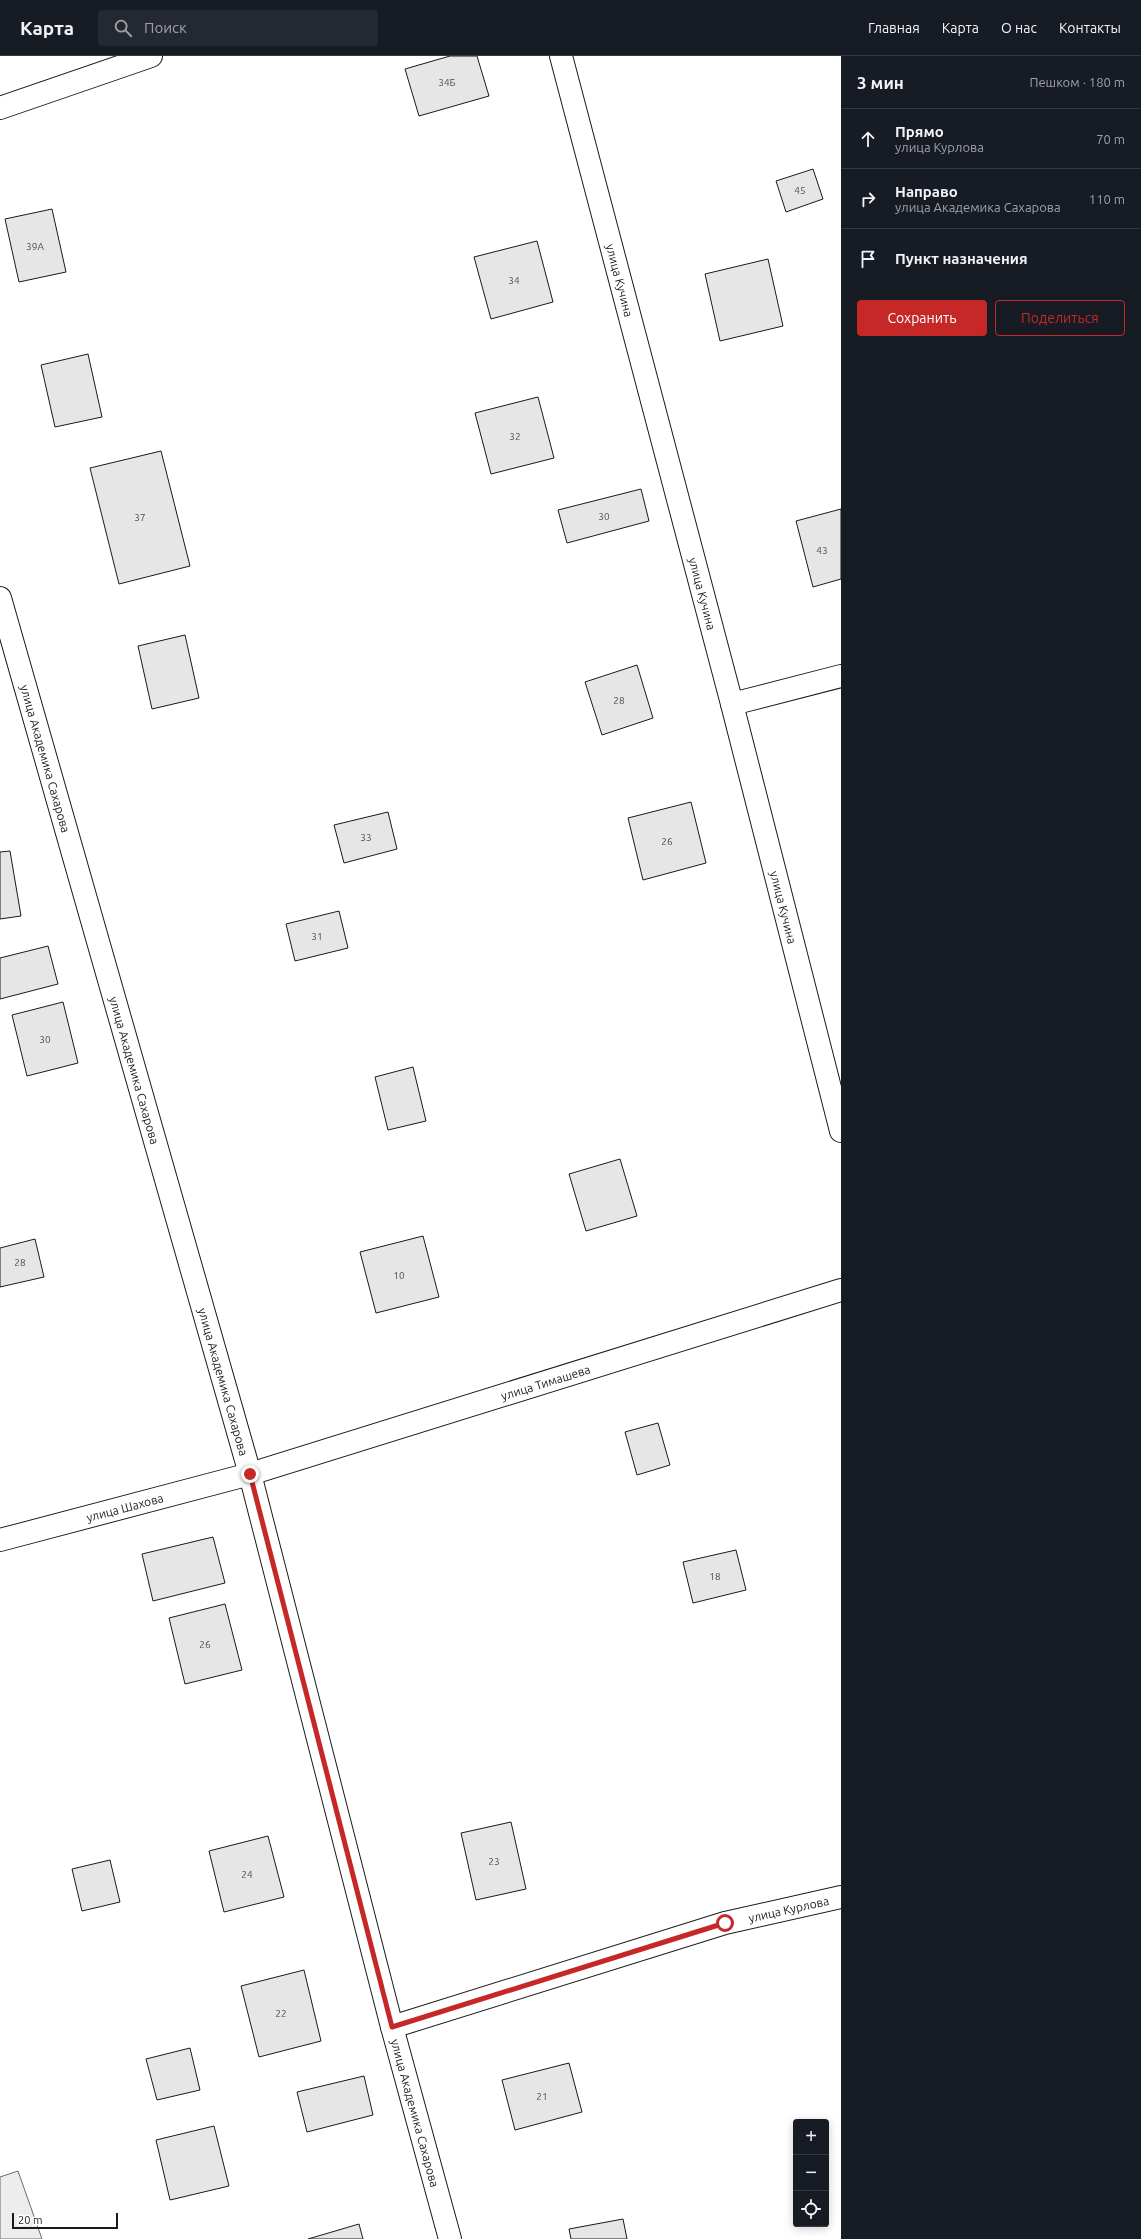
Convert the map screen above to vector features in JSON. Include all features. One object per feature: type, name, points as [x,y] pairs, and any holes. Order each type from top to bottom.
[{"type":"street","points":[[0,108],[151,56]]},
{"type":"street","name":"улица Кучина","points":[[561,56],[732,704],[841,1131]]},
{"type":"street","name":"улица Академика Сахарова","points":[[0,598],[250,1474],[392,2027],[450,2239]]},
{"type":"street","points":[[732,704],[841,676]]},
{"type":"street","name":"улица Тимашева","points":[[250,1474],[841,1290]]},
{"type":"street","name":"улица Шахова","points":[[0,1540],[250,1474]]},
{"type":"street","name":"улица Курлова","points":[[392,2027],[725,1923],[841,1898]]},
{"type":"shaded area","points":[[18,2171],[42,2239],[0,2239],[0,2177]]},
{"type":"building","points":[[450,56],[477,56],[489,96],[419,116],[405,69]]},
{"type":"building","points":[[813,169],[823,199],[786,212],[776,181]]},
{"type":"building","points":[[52,209],[66,272],[19,282],[5,219]]},
{"type":"building","points":[[537,241],[553,302],[491,319],[474,257]]},
{"type":"building","points":[[768,259],[783,326],[720,341],[705,274]]},
{"type":"building","points":[[88,354],[102,417],[55,427],[41,365]]},
{"type":"building","points":[[538,397],[554,458],[491,474],[475,413]]},
{"type":"building","points":[[161,451],[190,566],[119,584],[90,468]]},
{"type":"building","points":[[641,489],[649,521],[567,543],[558,510]]},
{"type":"building","points":[[841,509],[841,579],[813,587],[796,521]]},
{"type":"building","points":[[185,635],[199,698],[152,709],[138,646]]},
{"type":"building","points":[[637,665],[653,718],[602,735],[585,682]]},
{"type":"building","points":[[691,802],[706,863],[643,880],[628,818]]},
{"type":"building","points":[[388,812],[397,849],[344,863],[334,825]]},
{"type":"building","points":[[10,851],[21,916],[0,919],[0,852]]},
{"type":"building","points":[[339,911],[348,948],[295,961],[286,924]]},
{"type":"building","points":[[48,946],[58,984],[0,999],[0,958]]},
{"type":"building","points":[[63,1002],[78,1063],[27,1076],[12,1015]]},
{"type":"building","points":[[413,1067],[426,1121],[388,1130],[375,1077]]},
{"type":"building","points":[[620,1159],[637,1216],[586,1231],[569,1174]]},
{"type":"building","points":[[423,1236],[439,1297],[376,1313],[360,1252]]},
{"type":"building","points":[[35,1239],[44,1277],[0,1287],[0,1248]]},
{"type":"building","points":[[658,1423],[670,1465],[637,1475],[625,1432]]},
{"type":"building","points":[[213,1537],[225,1583],[153,1601],[142,1554]]},
{"type":"building","points":[[736,1550],[746,1590],[693,1603],[683,1562]]},
{"type":"building","points":[[225,1604],[242,1670],[185,1684],[169,1618]]},
{"type":"building","points":[[511,1822],[526,1889],[476,1900],[461,1833]]},
{"type":"building","points":[[268,1836],[284,1897],[224,1912],[209,1851]]},
{"type":"building","points":[[110,1860],[120,1902],[82,1911],[72,1869]]},
{"type":"building","points":[[304,1970],[321,2041],[259,2057],[241,1986]]},
{"type":"building","points":[[190,2048],[200,2090],[157,2100],[146,2059]]},
{"type":"building","points":[[569,2063],[582,2112],[515,2130],[502,2080]]},
{"type":"building","points":[[364,2076],[373,2115],[307,2132],[297,2092]]},
{"type":"building","points":[[214,2126],[229,2186],[170,2200],[156,2140]]},
{"type":"building","points":[[623,2219],[627,2239],[571,2239],[569,2229]]},
{"type":"building","points":[[359,2224],[363,2239],[308,2239]]},
{"type":"route","points":[[250,1474],[392,2027],[725,1923]]}]
